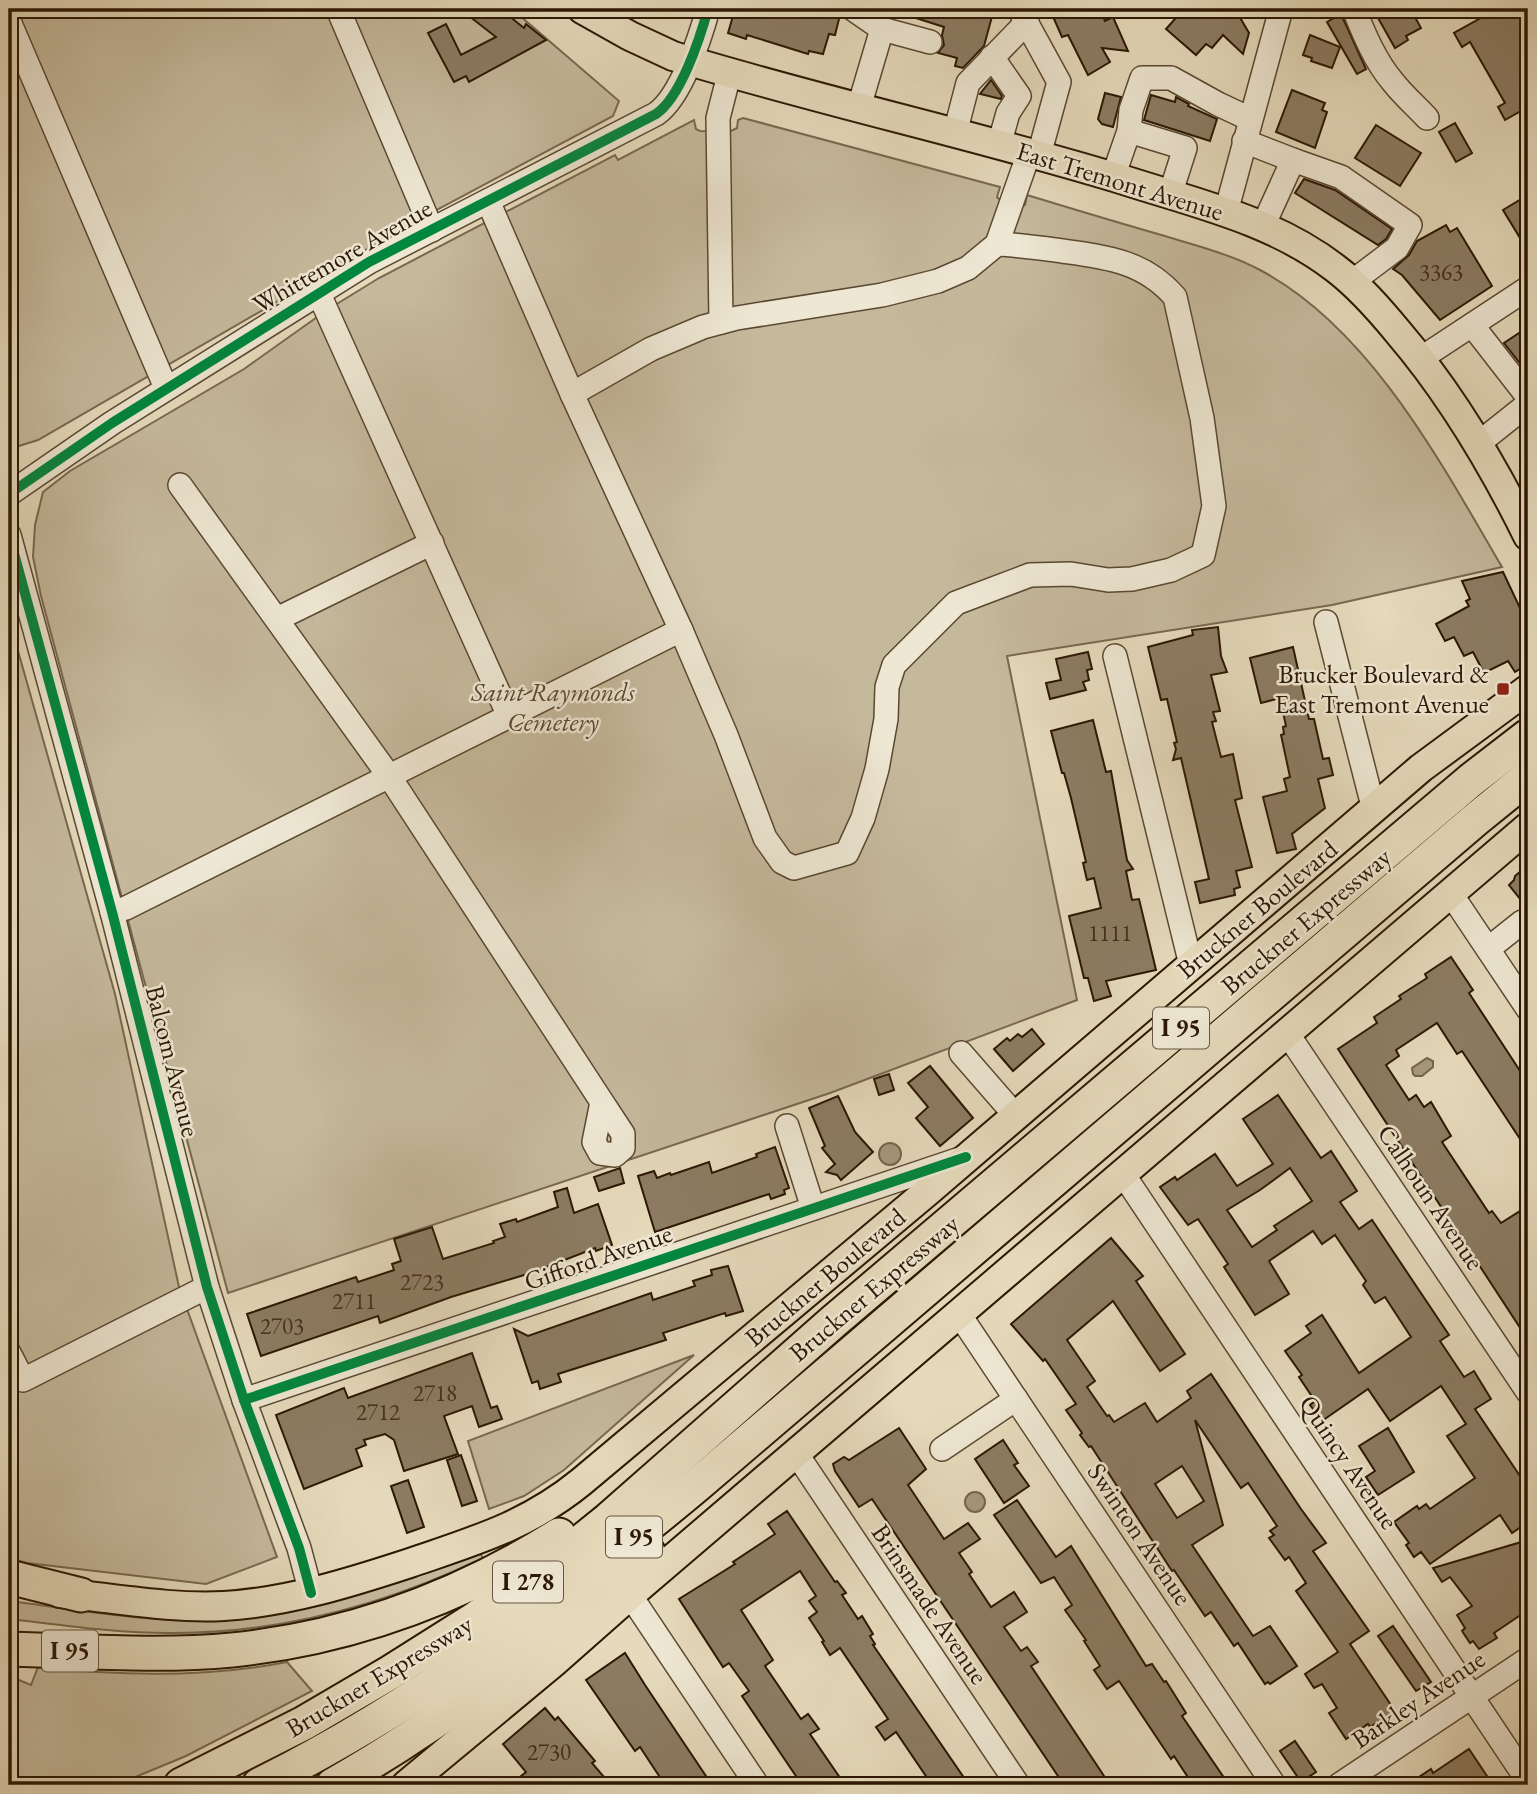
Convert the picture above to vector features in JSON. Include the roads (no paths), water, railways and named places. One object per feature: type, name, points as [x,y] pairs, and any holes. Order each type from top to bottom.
[{"type":"highway","name":"Bruckner Expressway","points":[[181,1785],[294,1728],[391,1672],[475,1619],[539,1574],[609,1519],[834,1321],[1471,780],[1528,736]]},
{"type":"highway","name":"Bruckner Expressway","points":[[259,1785],[378,1719],[515,1626],[647,1527],[1528,777]]},
{"type":"highway","name":"I 95","points":[[9,1649],[131,1652],[231,1650],[297,1640],[383,1618],[456,1591],[514,1562],[598,1508],[653,1468],[834,1321]]},
{"type":"highway","points":[[333,1785],[438,1720],[527,1654],[658,1543],[798,1399]]},
{"type":"highway","points":[[9,1577],[81,1595]]},
{"type":"highway","points":[[9,1639],[131,1652]]},
{"type":"main road","name":"East Tremont Avenue","points":[[582,9],[629,36],[690,61],[1113,177],[1226,212],[1263,226],[1307,249],[1352,282],[1376,306],[1420,359],[1479,443],[1526,525]]},
{"type":"main road","name":"Bruckner Boulevard","points":[[9,1589],[206,1606],[241,1605],[311,1593],[353,1581],[482,1538],[515,1525],[542,1510],[581,1482],[967,1157],[1421,768],[1528,689]]},
{"type":"main road","points":[[409,1784],[1528,827]]},
{"type":"street","points":[[338,9],[432,230]]},
{"type":"street","name":"Whittemore Avenue","points":[[9,494],[166,388],[369,262],[656,114],[668,102],[690,61],[708,9]]},
{"type":"street","points":[[853,9],[882,29],[930,42]]},
{"type":"street","points":[[1354,9],[1383,68],[1427,118]]},
{"type":"street","points":[[1226,212],[1276,12]]},
{"type":"street","points":[[572,394],[628,360],[670,339],[721,321],[882,295],[938,281],[968,268],[997,244],[1034,154],[1059,82],[1023,15],[992,57],[968,83],[955,133]]},
{"type":"street","points":[[9,21],[166,388]]},
{"type":"street","points":[[859,107],[882,29]]},
{"type":"street","points":[[992,57],[1019,96],[1008,113],[999,145]]},
{"type":"street","points":[[721,321],[718,118],[730,71]]},
{"type":"street","points":[[1113,177],[1129,131],[1131,110],[1142,78],[1171,78],[1217,104],[1250,118]]},
{"type":"street","points":[[1129,131],[1185,148],[1170,195]]},
{"type":"street","points":[[1244,141],[1341,177],[1410,225],[1397,247],[1352,282]]},
{"type":"street","points":[[1263,226],[1293,160]]},
{"type":"street","points":[[488,201],[572,394],[681,630],[731,748],[765,838],[782,862],[794,868],[847,852],[863,818],[877,769],[886,719],[887,687],[894,665],[956,603],[1030,575],[1071,574],[1108,580],[1132,579],[1171,570],[1203,555],[1214,506],[1202,418],[1175,297],[1163,282],[1108,257],[997,244]]},
{"type":"street","points":[[1420,359],[1528,288]]},
{"type":"street","points":[[319,294],[509,716]]},
{"type":"street","points":[[1472,325],[1528,397]]},
{"type":"street","points":[[1479,443],[1528,404]]},
{"type":"street","points":[[180,485],[388,776],[602,1102]]},
{"type":"street","name":"Balcom Avenue","points":[[9,535],[112,912],[207,1287],[244,1399],[299,1548],[311,1593]]},
{"type":"street","points":[[277,619],[432,543]]},
{"type":"street","points":[[1326,622],[1374,810]]},
{"type":"street","points":[[112,912],[126,908],[681,630]]},
{"type":"street","points":[[1115,656],[1191,965]]},
{"type":"street","points":[[1451,894],[1528,1009]]},
{"type":"street","points":[[1488,949],[1522,922],[1528,925]]},
{"type":"street","name":"Calhoun Avenue","points":[[1287,1033],[1528,1392]]},
{"type":"street","points":[[961,1053],[1015,1115]]},
{"type":"street","points":[[788,1126],[813,1208]]},
{"type":"street","name":"Gifford Avenue","points":[[244,1399],[967,1157]]},
{"type":"street","name":"Quincy Avenue","points":[[1123,1174],[1528,1781]]},
{"type":"street","points":[[9,1353],[23,1380],[207,1287]]},
{"type":"street","name":"Swinton Avenue","points":[[959,1314],[1274,1785]]},
{"type":"street","points":[[942,1449],[1016,1399]]},
{"type":"street","name":"Brinsmade Avenue","points":[[796,1453],[1018,1785]]},
{"type":"street","points":[[630,1595],[757,1785]]},
{"type":"street","name":"Barkley Avenue","points":[[1339,1785],[1528,1659]]},
{"type":"place","name":"Brucker Boulevard & East Tremont Avenue","points":[[1503,689]]},
{"type":"park label","name":"Saint Raymonds Cemetery","points":[[553,707]]}]
